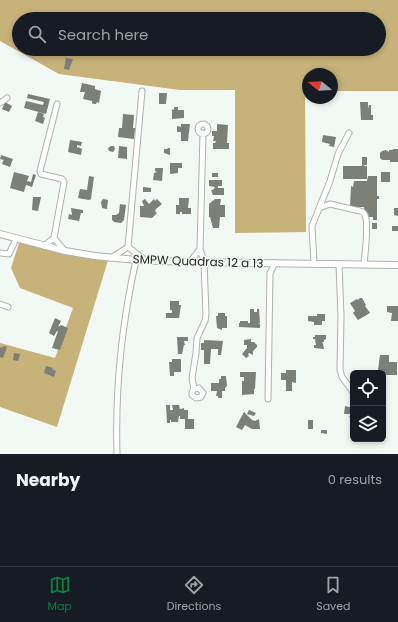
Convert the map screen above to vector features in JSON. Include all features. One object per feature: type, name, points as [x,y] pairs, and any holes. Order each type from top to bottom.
[{"type":"street","points":[[128,247],[142,91]]},
{"type":"street","points":[[0,103],[7,98]]},
{"type":"street","points":[[44,246],[54,238],[64,182],[62,179],[41,174],[40,171],[57,104]]},
{"type":"street","points":[[194,389],[192,373],[196,353],[196,338],[203,325],[206,314],[204,262],[200,249],[203,133]]},
{"type":"street","points":[[314,263],[312,226],[330,181],[338,154],[349,133]]},
{"type":"street","points":[[320,208],[330,204],[364,213],[366,219],[364,264]]},
{"type":"street","name":"SMPW Quadras 12 a 13","points":[[0,234],[65,251],[136,260],[398,265]]},
{"type":"street","points":[[54,238],[65,251]]},
{"type":"street","points":[[0,253],[10,254],[16,239]]},
{"type":"street","points":[[111,258],[128,247]]},
{"type":"street","points":[[128,247],[145,260]]},
{"type":"street","points":[[190,262],[200,249]]},
{"type":"street","points":[[117,454],[116,417],[121,347],[128,297],[136,260]]},
{"type":"street","points":[[264,263],[270,273]]},
{"type":"street","points":[[268,399],[270,273],[275,263]]},
{"type":"street","points":[[339,264],[341,281],[340,370],[342,377],[350,388]]},
{"type":"street","points":[[0,304],[8,307]]},
{"type":"shaded area","points":[[0,0],[398,0],[398,91],[338,91],[338,68],[302,68],[302,104],[305,104],[306,232],[235,233],[235,90],[180,90],[59,74],[27,56],[386,56],[386,12],[12,12],[12,48],[0,41]]},
{"type":"shaded area","points":[[20,240],[109,257],[57,427],[0,407],[0,343],[55,358],[73,308],[20,288],[11,268]]},
{"type":"building","points":[[66,58],[73,59],[69,70],[64,69]]},
{"type":"building","points":[[82,83],[95,86],[95,89],[101,91],[99,103],[97,102],[94,104],[92,101],[83,99],[85,92],[80,92]]},
{"type":"building","points":[[159,93],[167,93],[166,104],[159,104]]},
{"type":"building","points":[[28,94],[50,99],[46,114],[24,108],[26,101],[43,105],[44,102],[27,98]]},
{"type":"building","points":[[5,102],[12,106],[9,112],[2,109]]},
{"type":"building","points":[[360,102],[368,102],[368,109],[369,105],[371,105],[371,115],[373,115],[373,120],[361,120]]},
{"type":"building","points":[[174,107],[178,107],[178,110],[184,110],[184,118],[172,119],[172,109],[174,110]]},
{"type":"building","points":[[38,112],[44,114],[43,117],[45,118],[43,124],[35,121]]},
{"type":"building","points":[[123,114],[134,115],[134,139],[118,137],[119,128],[122,128]]},
{"type":"building","points":[[181,124],[190,124],[188,141],[181,141],[181,132],[177,132],[177,126],[181,127]]},
{"type":"building","points":[[217,124],[228,125],[227,143],[229,143],[229,149],[213,149],[213,143],[216,141],[213,141],[214,136],[212,136],[212,131],[217,131]]},
{"type":"building","points":[[323,135],[336,137],[334,147],[329,146],[330,144],[322,142]]},
{"type":"building","points":[[70,140],[82,142],[81,146],[77,145],[77,148],[82,149],[81,155],[68,152]]},
{"type":"building","points":[[114,146],[115,149],[113,152],[109,151],[108,148]]},
{"type":"building","points":[[119,146],[127,147],[127,159],[118,158]]},
{"type":"building","points":[[170,148],[170,155],[164,153],[164,149]]},
{"type":"building","points":[[398,149],[398,162],[390,162],[390,160],[382,160],[380,158],[380,153],[382,151],[386,150],[389,152],[389,150]]},
{"type":"building","points":[[1,155],[13,159],[10,167],[2,164],[4,159],[0,159]]},
{"type":"building","points":[[362,157],[367,157],[367,165],[364,166],[367,166],[367,179],[343,179],[343,166],[362,166]]},
{"type":"building","points":[[170,163],[182,163],[182,168],[178,168],[178,173],[170,174]]},
{"type":"building","points":[[155,168],[163,168],[162,181],[153,180],[154,173],[157,172],[155,171]]},
{"type":"building","points":[[14,172],[29,176],[27,181],[31,182],[33,174],[36,175],[32,187],[26,185],[24,192],[10,188]]},
{"type":"building","points":[[381,172],[390,172],[390,182],[381,182]]},
{"type":"building","points":[[212,173],[218,173],[218,177],[212,177]]},
{"type":"building","points":[[89,176],[94,177],[91,199],[78,198],[80,189],[87,190]]},
{"type":"building","points":[[368,176],[377,176],[377,196],[379,196],[379,199],[377,199],[377,220],[373,220],[373,217],[365,217],[364,207],[350,207],[351,186],[353,187],[354,181],[367,181]]},
{"type":"building","points":[[209,180],[222,180],[222,186],[218,186],[218,188],[224,188],[224,195],[213,195],[211,190],[215,187],[209,186]]},
{"type":"building","points":[[143,187],[151,188],[151,192],[143,192]]},
{"type":"building","points":[[33,197],[41,197],[38,211],[32,210]]},
{"type":"building","points":[[179,198],[189,198],[188,208],[191,208],[191,214],[182,214],[182,212],[180,212],[180,214],[176,214],[176,205],[179,205]]},
{"type":"building","points":[[103,199],[108,200],[107,209],[102,208],[101,202]]},
{"type":"building","points":[[145,199],[149,204],[154,199],[155,201],[157,199],[162,204],[156,209],[155,211],[157,213],[152,218],[140,217],[140,206],[144,206],[142,201]]},
{"type":"building","points":[[215,199],[221,199],[220,205],[225,205],[225,217],[220,217],[219,228],[213,228],[209,217],[209,204]]},
{"type":"building","points":[[120,204],[126,205],[124,220],[121,223],[114,222],[112,220],[112,215],[119,213]]},
{"type":"building","points":[[71,208],[83,210],[79,221],[68,219],[69,214],[72,215]]},
{"type":"building","points":[[394,208],[398,208],[398,216],[394,215]]},
{"type":"building","points":[[372,223],[377,223],[377,229],[372,229]]},
{"type":"building","points":[[392,226],[398,226],[398,231],[392,231]]},
{"type":"building","points":[[362,298],[370,313],[358,320],[353,313],[355,311],[350,303]]},
{"type":"building","points":[[170,301],[179,301],[179,305],[181,305],[179,318],[166,318],[166,313],[172,313],[172,310],[170,310]]},
{"type":"building","points":[[387,306],[398,306],[398,321],[391,321],[392,313],[387,312]]},
{"type":"building","points":[[250,309],[254,309],[254,312],[257,312],[257,309],[259,309],[260,323],[258,324],[260,324],[260,328],[239,327],[240,321],[248,321],[248,323],[250,323]]},
{"type":"building","points":[[218,313],[225,313],[225,316],[227,316],[227,328],[222,328],[222,330],[217,328],[216,316],[218,316]]},
{"type":"building","points":[[317,314],[325,314],[325,321],[322,321],[322,325],[314,325],[314,322],[308,321],[308,316],[317,316]]},
{"type":"building","points":[[55,318],[61,321],[58,327],[61,325],[68,328],[60,350],[52,348],[58,331],[54,336],[49,333]]},
{"type":"building","points":[[315,335],[326,335],[326,339],[322,342],[324,349],[314,348],[314,345],[316,345],[313,337],[315,337]]},
{"type":"building","points":[[177,337],[188,337],[188,341],[184,341],[185,345],[182,354],[178,354]]},
{"type":"building","points":[[251,339],[251,342],[254,342],[257,347],[253,351],[253,355],[249,353],[249,356],[246,358],[242,354],[247,348],[247,345],[244,345],[244,340]]},
{"type":"building","points":[[204,340],[223,341],[221,355],[218,355],[218,349],[211,349],[210,364],[204,364],[204,350],[201,350],[201,343],[204,343]]},
{"type":"building","points":[[3,346],[7,347],[3,358],[0,357],[0,347],[2,348]]},
{"type":"building","points":[[14,353],[20,354],[18,361],[13,360]]},
{"type":"building","points":[[380,355],[389,355],[389,362],[397,362],[397,375],[386,375],[386,370],[378,370]]},
{"type":"building","points":[[172,359],[181,359],[181,372],[174,372],[174,376],[170,376],[169,362],[172,362]]},
{"type":"building","points":[[46,366],[53,368],[52,369],[56,371],[54,377],[44,373]]},
{"type":"building","points":[[286,370],[296,370],[296,383],[292,382],[292,391],[286,391],[286,380],[281,380],[281,373],[286,373]]},
{"type":"building","points":[[240,372],[256,372],[254,394],[242,395],[242,381],[244,381],[244,377],[240,377]]},
{"type":"building","points":[[221,376],[226,376],[227,386],[225,391],[222,391],[222,398],[218,398],[218,396],[216,396],[217,391],[211,391],[211,383],[219,383]]},
{"type":"building","points":[[166,405],[170,405],[170,410],[173,410],[172,405],[179,405],[180,409],[184,408],[184,410],[188,410],[188,419],[194,419],[194,429],[185,429],[185,419],[180,419],[180,416],[178,422],[171,422],[170,420],[170,423],[167,423]]},
{"type":"building","points":[[345,406],[350,407],[350,414],[344,414]]},
{"type":"building","points":[[249,410],[256,413],[254,416],[247,414]]},
{"type":"building","points":[[244,412],[252,420],[255,421],[259,419],[260,429],[252,429],[245,425],[242,430],[236,427]]},
{"type":"building","points":[[308,420],[313,420],[313,429],[308,429]]},
{"type":"building","points":[[321,430],[327,430],[327,434],[321,433]]}]
